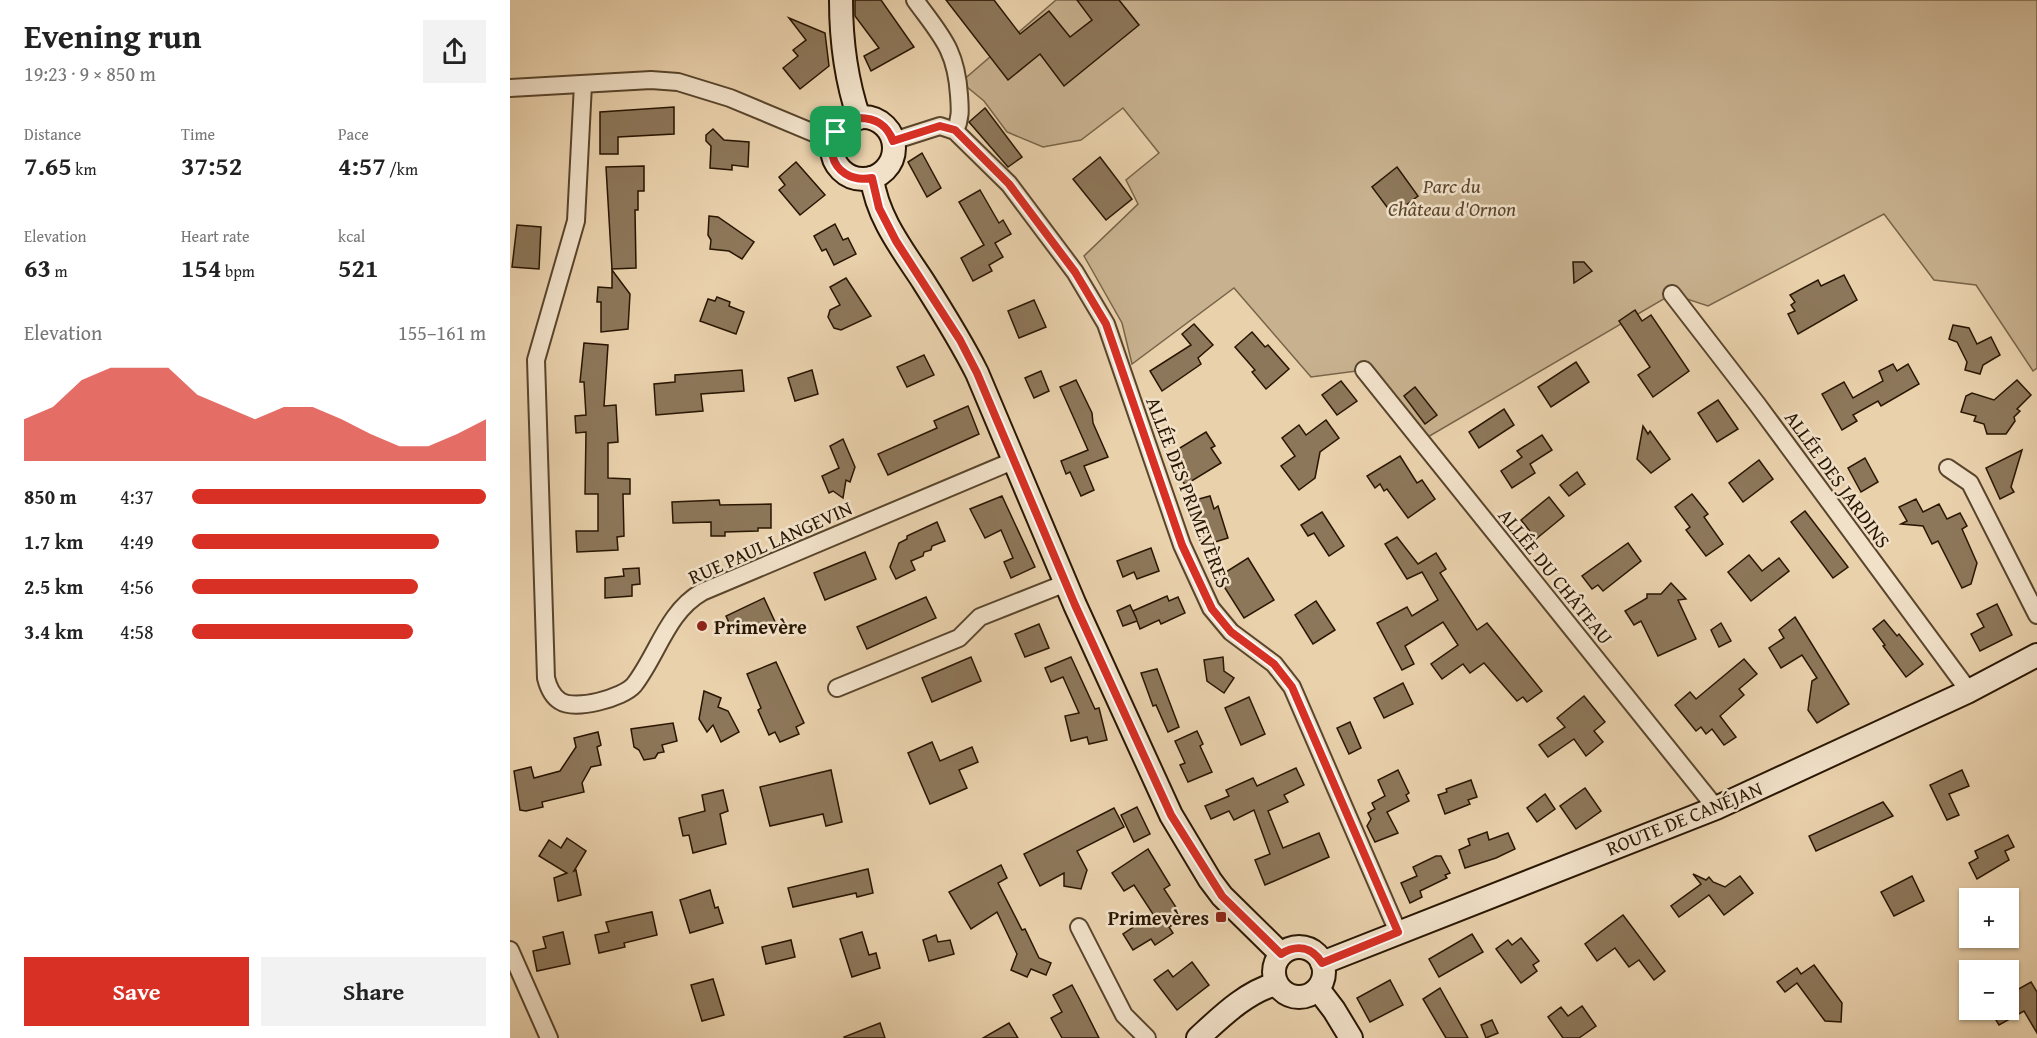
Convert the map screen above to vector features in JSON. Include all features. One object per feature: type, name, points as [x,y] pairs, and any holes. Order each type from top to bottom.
[{"type":"street","points":[[841,0],[843,44],[851,96],[859,118]]},
{"type":"street","points":[[893,141],[940,126],[955,130],[961,118],[958,72],[952,51],[915,0]]},
{"type":"street","points":[[510,88],[651,80],[678,82],[730,98],[832,141]]},
{"type":"street","name":"RUE PAUL LANGEVIN","points":[[583,84],[576,221],[536,360],[546,678],[548,687],[560,701],[578,705],[617,696],[633,686],[681,607],[702,592],[1015,460]]},
{"type":"street","points":[[859,118],[868,118],[884,125],[893,141],[893,156],[890,164],[879,175],[872,178],[854,178],[838,168],[834,159],[832,141],[842,125],[859,118]]},
{"type":"street","name":"ALLÉE DES PRIMEVÈRES","points":[[955,130],[1009,184],[1075,272],[1106,324],[1136,418],[1192,571],[1222,623],[1274,664],[1292,687],[1398,932]]},
{"type":"street","points":[[872,178],[879,208],[896,241],[960,340],[1171,815],[1222,896],[1281,954]]},
{"type":"street","name":"ALLÉE DES JARDINS","points":[[1672,294],[1757,404],[1963,683],[1966,692]]},
{"type":"street","name":"ALLÉE DU CHÂTEAU","points":[[1364,370],[1716,808]]},
{"type":"street","points":[[1948,468],[1970,483],[2037,615]]},
{"type":"street","points":[[837,688],[959,638],[980,618],[1066,583]]},
{"type":"street","name":"ROUTE DE CANÉJAN","points":[[1322,963],[1716,808],[1966,692],[2037,655]]},
{"type":"street","points":[[1079,927],[1124,1015],[1147,1038]]},
{"type":"street","points":[[1296,947],[1312,951],[1322,963],[1324,976],[1318,989],[1311,994],[1296,997],[1281,991],[1276,984],[1274,965],[1281,954],[1296,947]]},
{"type":"street","points":[[510,950],[549,1038]]},
{"type":"street","points":[[1198,1038],[1247,997],[1264,987],[1276,984]]},
{"type":"street","points":[[1318,989],[1351,1038]]},
{"type":"green space","name":"Parc du Château d'Ornon","points":[[1056,0],[2037,0],[2037,368],[2033,371],[1976,285],[1934,280],[1884,214],[1708,306],[1672,294],[1421,441],[1364,370],[1311,377],[1234,288],[1132,364],[1122,323],[1084,256],[1138,204],[1126,180],[1159,153],[1123,108],[1081,140],[1043,147],[1007,132],[984,101],[961,82]]},
{"type":"building","points":[[855,0],[881,0],[914,47],[871,71],[864,56],[879,48],[855,16]]},
{"type":"building","points":[[946,0],[994,0],[1020,34],[1049,11],[1070,37],[1092,20],[1077,0],[1119,0],[1139,25],[1064,86],[1040,54],[1008,80]]},
{"type":"building","points":[[789,18],[825,33],[829,66],[800,89],[783,68],[798,56],[793,50],[806,40]]},
{"type":"building","points":[[674,107],[674,134],[618,137],[618,154],[600,154],[600,112]]},
{"type":"building","points":[[985,108],[1022,157],[1008,167],[969,122]]},
{"type":"building","points":[[713,129],[724,140],[749,142],[748,167],[732,165],[732,170],[710,168],[711,146],[706,141],[706,135]]},
{"type":"building","points":[[922,153],[941,188],[927,197],[908,162]]},
{"type":"building","points":[[1100,157],[1132,199],[1106,220],[1073,179]]},
{"type":"building","points":[[796,162],[825,195],[800,215],[779,190],[785,185],[779,177]]},
{"type":"building","points":[[644,166],[644,191],[638,191],[638,210],[635,210],[636,268],[612,269],[606,167]]},
{"type":"building","points":[[1397,167],[1418,196],[1393,215],[1372,187]]},
{"type":"building","points":[[980,190],[999,223],[1003,220],[1011,234],[995,243],[1003,257],[989,265],[992,271],[973,281],[961,258],[984,245],[959,202]]},
{"type":"building","points":[[709,216],[718,217],[754,242],[742,259],[729,251],[710,249]]},
{"type":"building","points":[[835,224],[843,240],[848,238],[856,254],[834,265],[826,249],[822,251],[814,236]]},
{"type":"building","points":[[517,225],[541,227],[539,269],[512,267]]},
{"type":"building","points":[[1573,262],[1584,262],[1592,271],[1574,283]]},
{"type":"building","points":[[612,270],[630,294],[628,329],[601,332],[601,302],[597,302],[598,287],[612,288]]},
{"type":"building","points":[[1844,275],[1857,300],[1798,334],[1788,314],[1795,311],[1791,305],[1795,302],[1790,295],[1818,280],[1821,286]]},
{"type":"building","points":[[846,278],[871,316],[841,330],[834,328],[828,317],[830,310],[840,305],[830,287]]},
{"type":"building","points":[[717,297],[730,302],[729,306],[744,312],[736,334],[700,321],[708,299],[715,301]]},
{"type":"building","points":[[1034,300],[1046,327],[1019,338],[1008,311]]},
{"type":"building","points":[[1635,310],[1642,321],[1651,315],[1689,371],[1653,397],[1638,375],[1650,367],[1619,321]]},
{"type":"building","points":[[1194,324],[1213,345],[1198,358],[1201,364],[1162,391],[1150,371],[1191,345],[1182,334]]},
{"type":"building","points":[[1953,325],[1969,328],[1977,344],[1991,337],[2000,355],[1983,365],[1980,374],[1965,370],[1967,362],[1957,342],[1949,339]]},
{"type":"building","points":[[1252,332],[1265,347],[1268,345],[1289,369],[1266,389],[1252,372],[1255,370],[1235,347]]},
{"type":"building","points":[[584,343],[608,345],[604,406],[616,405],[618,442],[608,443],[608,478],[630,479],[630,494],[623,494],[624,536],[617,537],[618,550],[577,552],[576,531],[598,531],[598,494],[585,494],[586,432],[576,433],[575,416],[586,415],[584,382],[580,382]]},
{"type":"building","points":[[924,355],[934,375],[907,387],[897,367]]},
{"type":"building","points":[[1576,362],[1589,382],[1551,407],[1538,387]]},
{"type":"building","points":[[1893,364],[1897,371],[1908,364],[1919,384],[1881,406],[1878,401],[1853,415],[1857,421],[1842,430],[1822,394],[1844,382],[1853,398],[1883,381],[1879,371]]},
{"type":"building","points":[[742,370],[744,391],[701,394],[703,411],[656,415],[654,384],[675,382],[675,375]]},
{"type":"building","points":[[812,370],[818,394],[795,401],[788,378]]},
{"type":"building","points":[[1041,371],[1049,391],[1034,398],[1025,378]]},
{"type":"building","points":[[1076,380],[1092,413],[1093,423],[1108,457],[1084,466],[1094,490],[1081,496],[1070,472],[1066,474],[1061,461],[1088,450],[1060,387]]},
{"type":"building","points":[[2017,380],[2031,395],[2017,409],[2020,411],[2014,417],[2015,421],[2006,434],[1987,434],[1984,424],[1974,421],[1976,416],[1961,412],[1966,396],[1972,393],[1994,400]]},
{"type":"building","points":[[1341,381],[1357,401],[1337,415],[1322,395]]},
{"type":"building","points":[[1415,387],[1437,415],[1425,424],[1404,396]]},
{"type":"building","points":[[1718,400],[1738,429],[1717,442],[1698,413]]},
{"type":"building","points":[[968,406],[979,434],[888,475],[878,454],[937,428],[934,421]]},
{"type":"building","points":[[1504,409],[1514,425],[1479,448],[1469,432]]},
{"type":"building","points":[[1326,420],[1339,438],[1320,452],[1315,478],[1299,490],[1281,466],[1295,456],[1282,438],[1299,425],[1306,435]]},
{"type":"building","points":[[1643,426],[1648,434],[1650,431],[1670,459],[1651,473],[1637,459]]},
{"type":"building","points":[[1206,432],[1215,446],[1211,448],[1221,463],[1185,485],[1176,470],[1180,468],[1170,454]]},
{"type":"building","points":[[1542,435],[1552,450],[1530,464],[1535,473],[1512,488],[1501,471],[1522,457],[1517,451]]},
{"type":"building","points":[[843,439],[855,467],[850,482],[846,480],[843,498],[833,491],[829,493],[822,476],[839,468],[830,446]]},
{"type":"building","points":[[2022,450],[2011,487],[2014,492],[2000,499],[1986,468]]},
{"type":"building","points":[[1400,456],[1417,483],[1422,480],[1435,499],[1408,518],[1387,489],[1384,491],[1380,484],[1375,488],[1367,476]]},
{"type":"building","points":[[1865,458],[1878,482],[1861,492],[1848,468]]},
{"type":"building","points":[[1759,460],[1773,479],[1743,502],[1729,483]]},
{"type":"building","points":[[1577,472],[1585,484],[1569,496],[1560,485]]},
{"type":"building","points":[[1692,494],[1708,514],[1704,517],[1723,544],[1706,556],[1686,530],[1690,527],[1675,507]]},
{"type":"building","points":[[1002,496],[1035,567],[1011,578],[1004,562],[1013,558],[1001,530],[985,538],[970,509]]},
{"type":"building","points":[[1210,496],[1214,509],[1218,506],[1228,538],[1202,546],[1188,502]]},
{"type":"building","points":[[1549,497],[1564,516],[1536,539],[1521,520]]},
{"type":"building","points":[[1916,499],[1923,512],[1939,504],[1947,519],[1960,513],[1967,526],[1962,529],[1977,563],[1971,584],[1962,588],[1938,541],[1932,544],[1923,526],[1901,524],[1907,521],[1899,507]]},
{"type":"building","points":[[719,500],[720,505],[771,504],[771,528],[758,528],[758,531],[725,532],[725,536],[711,536],[711,522],[673,523],[672,502]]},
{"type":"building","points":[[1805,511],[1848,567],[1833,578],[1791,522]]},
{"type":"building","points":[[1322,512],[1344,546],[1329,556],[1314,533],[1308,536],[1301,525]]},
{"type":"building","points":[[937,522],[945,541],[932,546],[931,550],[924,552],[923,556],[911,561],[915,570],[896,579],[890,567],[899,543],[907,539],[907,536]]},
{"type":"building","points":[[1397,537],[1418,564],[1436,553],[1446,569],[1440,573],[1477,630],[1487,623],[1542,691],[1527,702],[1523,697],[1517,701],[1484,663],[1470,673],[1463,664],[1442,679],[1431,664],[1458,645],[1443,622],[1405,646],[1414,664],[1402,670],[1377,623],[1407,607],[1412,616],[1438,600],[1422,572],[1407,579],[1385,544]]},
{"type":"building","points":[[1628,543],[1641,561],[1603,591],[1598,585],[1592,589],[1582,576]]},
{"type":"building","points":[[1151,548],[1159,571],[1137,579],[1134,572],[1123,577],[1117,561]]},
{"type":"building","points":[[865,552],[876,579],[825,600],[814,573]]},
{"type":"building","points":[[1749,555],[1762,571],[1779,558],[1789,571],[1751,601],[1728,572]]},
{"type":"building","points":[[1248,558],[1274,600],[1244,618],[1218,577]]},
{"type":"building","points":[[639,568],[640,584],[632,585],[632,596],[605,598],[605,578],[624,576],[623,569]]},
{"type":"building","points":[[1671,583],[1686,599],[1678,600],[1696,639],[1658,656],[1641,621],[1634,625],[1625,611],[1647,598],[1647,594],[1661,594]]},
{"type":"building","points":[[1167,596],[1169,601],[1178,597],[1185,613],[1161,624],[1159,620],[1140,629],[1137,621],[1123,626],[1117,611],[1130,605],[1137,620],[1133,611]]},
{"type":"building","points":[[926,597],[936,618],[867,649],[857,627]]},
{"type":"building","points":[[764,598],[776,624],[764,630],[761,624],[740,633],[733,631],[726,616]]},
{"type":"building","points":[[1316,601],[1335,630],[1313,644],[1295,615]]},
{"type":"building","points":[[1997,604],[2012,635],[1980,651],[1971,634],[1984,627],[1977,614]]},
{"type":"building","points":[[1795,617],[1849,704],[1817,723],[1808,710],[1812,681],[1817,678],[1802,655],[1781,668],[1769,648],[1784,638],[1779,630]]},
{"type":"building","points":[[1884,620],[1897,636],[1899,634],[1923,664],[1906,677],[1873,629]]},
{"type":"building","points":[[1721,623],[1731,641],[1719,647],[1711,630]]},
{"type":"building","points":[[1039,624],[1049,648],[1025,657],[1015,634]]},
{"type":"building","points":[[971,657],[981,681],[932,702],[922,678]]},
{"type":"building","points":[[1071,657],[1095,709],[1099,708],[1107,740],[1089,744],[1087,737],[1071,741],[1065,716],[1079,713],[1063,677],[1051,682],[1045,668]]},
{"type":"building","points":[[1223,657],[1224,671],[1234,678],[1224,693],[1207,681],[1204,660]]},
{"type":"building","points":[[1744,659],[1757,674],[1739,689],[1744,695],[1720,716],[1736,737],[1724,745],[1712,729],[1706,734],[1701,727],[1696,731],[1675,705],[1690,692],[1696,699]]},
{"type":"building","points":[[776,662],[804,723],[796,727],[799,734],[780,742],[775,732],[769,735],[758,710],[761,708],[747,674]]},
{"type":"building","points":[[1157,669],[1179,727],[1168,732],[1156,705],[1153,706],[1141,673]]},
{"type":"building","points":[[1403,683],[1413,704],[1384,718],[1374,698]]},
{"type":"building","points":[[704,691],[721,698],[718,707],[728,711],[739,732],[721,742],[713,725],[707,732],[699,719]]},
{"type":"building","points":[[1584,696],[1605,722],[1594,731],[1603,742],[1586,756],[1574,739],[1548,757],[1539,745],[1565,727],[1557,718]]},
{"type":"building","points":[[1249,697],[1265,734],[1241,745],[1225,708]]},
{"type":"building","points":[[1350,722],[1361,748],[1349,754],[1337,728]]},
{"type":"building","points":[[673,723],[677,741],[662,745],[664,752],[658,753],[655,758],[644,760],[639,750],[634,747],[631,729]]},
{"type":"building","points":[[1197,731],[1203,744],[1200,746],[1212,772],[1188,782],[1180,765],[1185,763],[1175,741]]},
{"type":"building","points":[[598,732],[601,745],[597,747],[601,765],[591,767],[582,783],[584,792],[542,802],[543,807],[520,810],[514,771],[531,767],[534,778],[560,771],[576,747],[574,738]]},
{"type":"building","points":[[932,742],[940,761],[972,747],[978,762],[959,770],[967,788],[930,804],[908,753]]},
{"type":"building","points":[[1296,768],[1304,785],[1284,795],[1288,802],[1268,811],[1283,848],[1319,833],[1329,857],[1265,885],[1255,860],[1270,854],[1254,810],[1234,820],[1229,811],[1211,819],[1205,806],[1229,796],[1226,790],[1253,778],[1257,786]]},
{"type":"building","points":[[831,770],[842,822],[826,826],[823,814],[770,826],[760,787]]},
{"type":"building","points":[[1398,770],[1409,793],[1406,795],[1409,801],[1387,812],[1398,833],[1375,842],[1367,826],[1371,819],[1368,813],[1375,809],[1372,803],[1385,796],[1378,780]]},
{"type":"building","points":[[1962,770],[1969,786],[1949,794],[1959,815],[1947,820],[1930,785]]},
{"type":"building","points":[[1471,780],[1477,797],[1468,800],[1470,804],[1445,814],[1438,795],[1447,792],[1446,789]]},
{"type":"building","points":[[1585,788],[1601,811],[1576,829],[1560,806]]},
{"type":"building","points":[[723,790],[728,811],[720,814],[726,844],[693,853],[689,835],[683,836],[679,818],[705,811],[702,795]]},
{"type":"building","points":[[1545,794],[1555,809],[1537,822],[1527,808]]},
{"type":"building","points":[[1883,802],[1893,816],[1816,851],[1809,836]]},
{"type":"building","points":[[1137,807],[1150,834],[1134,842],[1121,815]]},
{"type":"building","points":[[1114,808],[1124,827],[1077,851],[1087,870],[1081,889],[1064,886],[1064,873],[1040,886],[1024,854]]},
{"type":"building","points":[[1487,832],[1489,840],[1508,833],[1515,849],[1465,868],[1459,850],[1470,845],[1468,839]]},
{"type":"building","points":[[2008,835],[2014,847],[2005,851],[2009,860],[1977,879],[1969,863],[1978,858],[1975,851]]},
{"type":"building","points":[[567,838],[586,851],[574,871],[576,870],[581,895],[558,901],[554,878],[567,873],[539,856],[549,840],[561,848]]},
{"type":"building","points":[[1148,849],[1170,885],[1164,889],[1183,918],[1169,927],[1173,933],[1155,945],[1151,939],[1133,950],[1123,934],[1153,914],[1134,885],[1124,891],[1112,873]]},
{"type":"building","points":[[1436,856],[1441,856],[1450,873],[1445,875],[1447,878],[1420,891],[1422,897],[1410,903],[1401,883],[1417,876],[1413,867]]},
{"type":"building","points":[[1001,865],[1007,878],[998,883],[1039,958],[1051,963],[1046,975],[1031,969],[1027,977],[1011,970],[1017,954],[997,912],[971,929],[949,892]]},
{"type":"building","points":[[868,869],[873,893],[857,897],[856,893],[793,907],[788,888]]},
{"type":"building","points":[[1693,874],[1706,880],[1709,877],[1713,882],[1725,887],[1740,876],[1753,893],[1724,915],[1709,895],[1679,917],[1671,906],[1701,884]]},
{"type":"building","points":[[1912,876],[1924,901],[1894,916],[1881,892]]},
{"type":"building","points":[[710,890],[715,908],[718,907],[723,923],[690,933],[680,900]]},
{"type":"building","points":[[652,912],[657,935],[624,943],[625,947],[599,953],[595,935],[609,932],[606,922]]},
{"type":"building","points":[[1623,915],[1665,971],[1654,980],[1639,960],[1629,967],[1615,948],[1597,961],[1585,944]]},
{"type":"building","points":[[563,932],[570,964],[537,971],[533,951],[546,948],[543,937]]},
{"type":"building","points":[[862,932],[869,955],[876,953],[880,968],[852,977],[840,939]]},
{"type":"building","points":[[1472,934],[1483,952],[1439,977],[1429,959]]},
{"type":"building","points":[[936,935],[938,942],[950,940],[954,954],[929,961],[923,940]]},
{"type":"building","points":[[1521,938],[1539,961],[1533,965],[1537,971],[1521,983],[1496,949],[1508,940],[1512,945]]},
{"type":"building","points":[[791,940],[795,957],[766,964],[762,947]]},
{"type":"building","points":[[1192,962],[1209,985],[1177,1010],[1154,980],[1168,970],[1173,977]]},
{"type":"building","points":[[1814,965],[1842,1003],[1841,1022],[1825,1021],[1797,983],[1785,992],[1777,982],[1797,968],[1801,974]]},
{"type":"building","points":[[713,979],[724,1015],[702,1021],[691,985]]},
{"type":"building","points":[[1390,980],[1403,1005],[1370,1022],[1357,998]]},
{"type":"building","points":[[2031,982],[2037,992],[2037,1033],[2024,1011],[2019,1014],[2019,989]]},
{"type":"building","points":[[1072,985],[1099,1038],[1062,1038],[1051,1018],[1062,1012],[1053,995]]},
{"type":"building","points":[[1440,988],[1468,1038],[1446,1038],[1423,999]]},
{"type":"building","points":[[1582,1006],[1596,1026],[1579,1038],[1563,1038],[1548,1017],[1561,1007],[1568,1016]]},
{"type":"building","points":[[1492,1020],[1498,1033],[1486,1038],[1481,1025]]},
{"type":"building","points":[[1996,1020],[2008,1020],[1999,1025]]},
{"type":"building","points":[[880,1023],[885,1038],[844,1037]]},
{"type":"building","points":[[1009,1023],[1018,1038],[983,1038]]},
{"type":"place","name":"Primevère","points":[[702,626]]},
{"type":"place","name":"Primevères","points":[[1221,917]]},
{"type":"route","points":[[859,118],[877,120],[890,132],[893,141],[940,126],[955,130],[1009,184],[1075,272],[1106,324],[1136,418],[1192,571],[1222,623],[1274,664],[1292,687],[1398,932],[1322,963],[1318,956],[1304,948],[1296,947],[1281,954],[1236,912],[1210,880],[1171,815],[1075,605],[970,358],[896,241],[879,208],[872,178],[854,178],[838,168],[832,150],[832,141],[836,132],[850,120],[859,118]]}]
